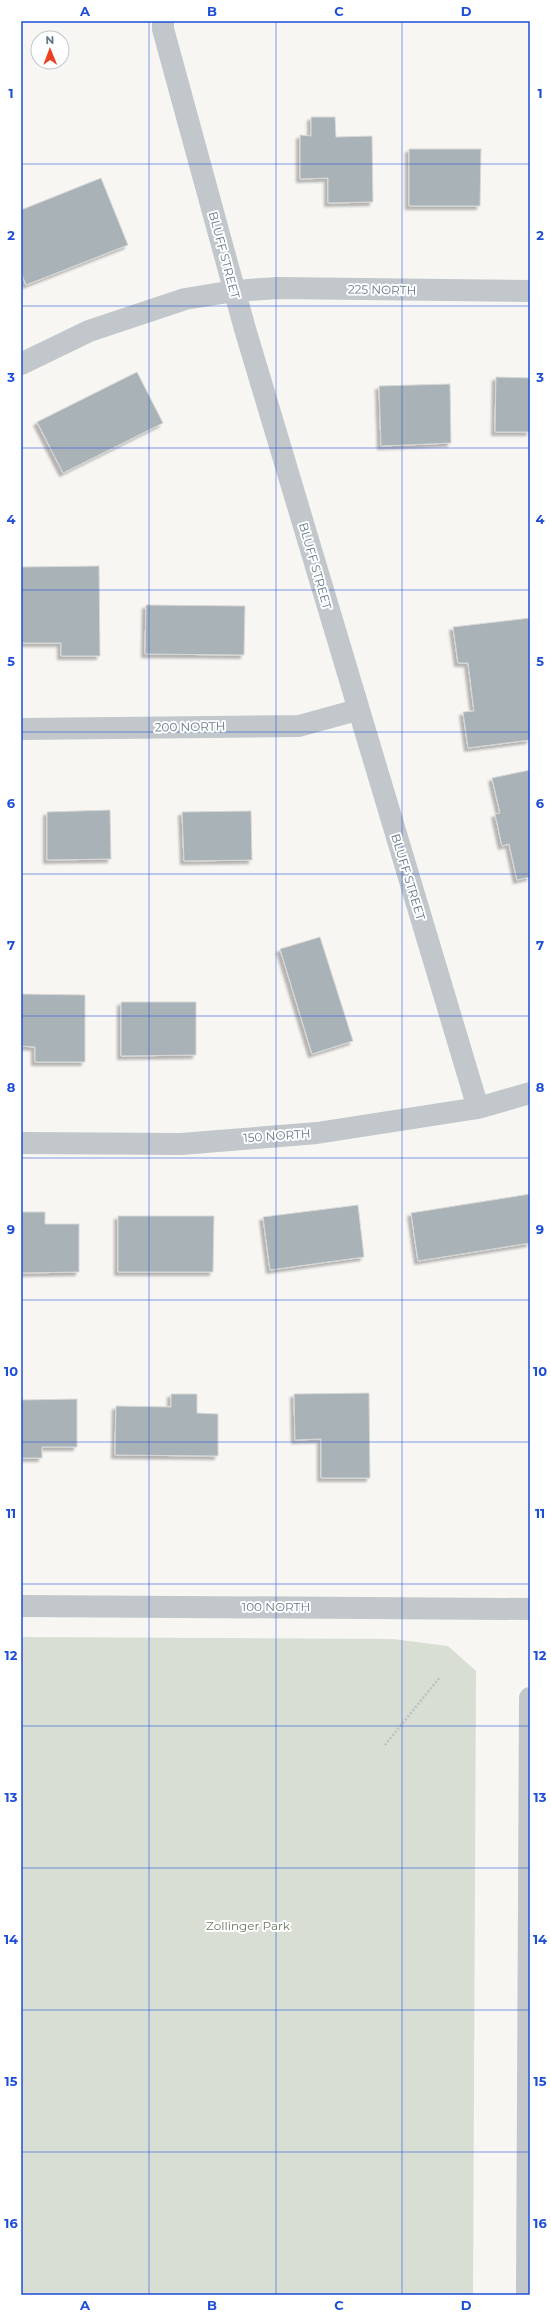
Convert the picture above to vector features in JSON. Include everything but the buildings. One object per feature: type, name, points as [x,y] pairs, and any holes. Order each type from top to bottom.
[{"type":"street","name":"BLUFF STREET","points":[[163,21],[234,291],[357,710],[478,1108]]},
{"type":"street","name":"225 NORTH","points":[[21,364],[89,331],[185,299],[234,291],[278,288],[530,291]]},
{"type":"street","name":"200 NORTH","points":[[21,729],[299,726],[357,710]]},
{"type":"street","name":"150 NORTH","points":[[21,1143],[204,1142],[317,1133],[478,1108],[530,1093]]},
{"type":"street","name":"100 NORTH","points":[[21,1606],[530,1609]]},
{"type":"street","points":[[527,2295],[530,1698]]},
{"type":"path","points":[[385,1745],[440,1677]]},
{"type":"green space","name":"Zollinger Park","points":[[21,1637],[393,1639],[448,1646],[476,1671],[473,2295],[21,2295]]}]
